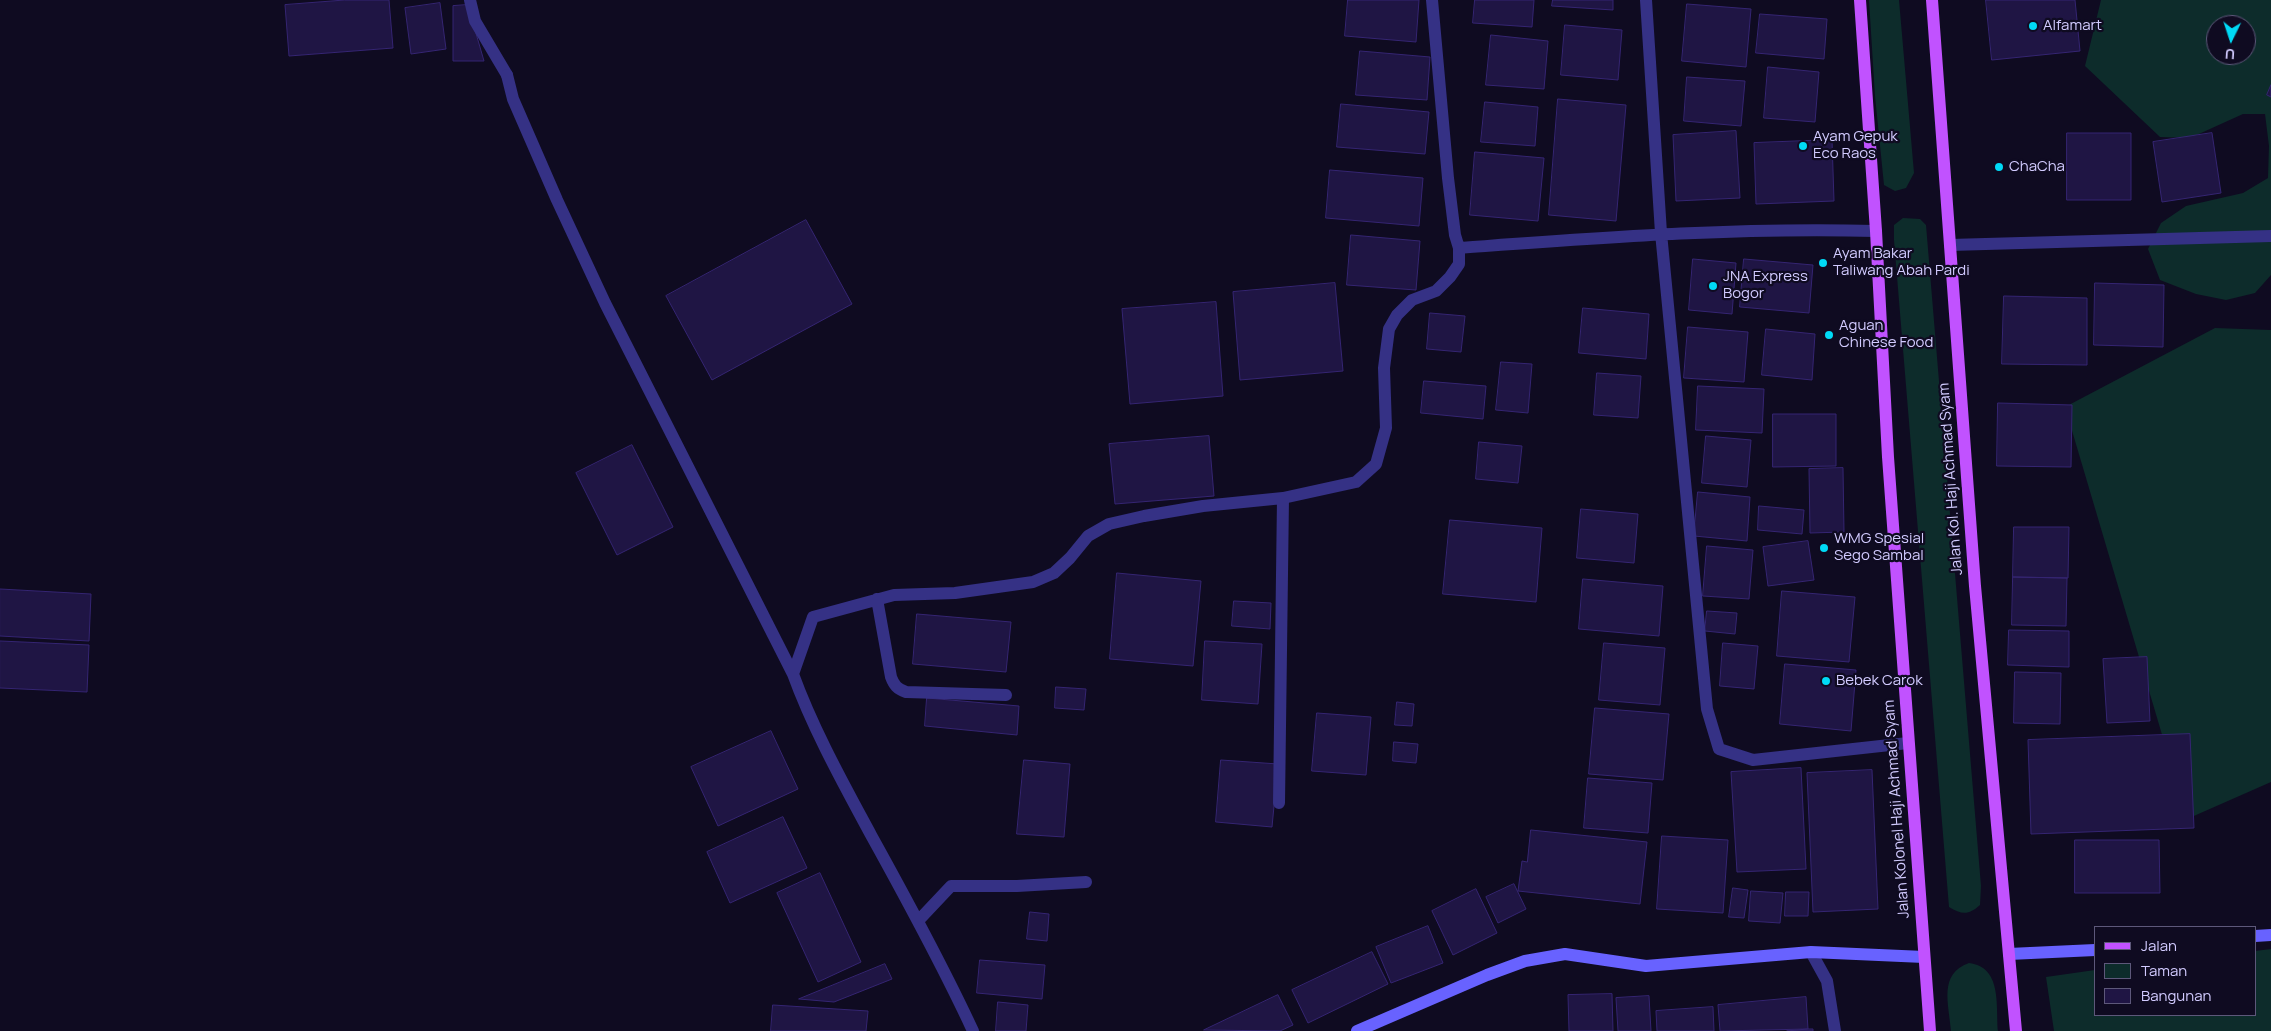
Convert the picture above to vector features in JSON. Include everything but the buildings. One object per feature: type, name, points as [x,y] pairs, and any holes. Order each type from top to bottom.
[{"type":"main road","name":"Jalan Kolonel Haji Achmad Syam","points":[[1860,0],[1908,743],[1930,1031]]},
{"type":"main road","name":"Jalan Kol. Haji Achmad Syam","points":[[1932,0],[1975,586],[2016,1031]]},
{"type":"street","points":[[470,0],[475,21],[507,76],[513,99],[605,303],[794,674],[803,701],[852,799],[946,972],[973,1031]]},
{"type":"street","points":[[794,674],[812,617],[894,595],[955,593],[1033,582],[1054,574],[1088,536],[1109,524],[1203,506],[1283,498],[1356,482],[1376,464],[1386,428],[1384,368],[1389,329],[1397,315],[1412,300],[1436,291],[1450,277],[1459,264],[1459,248],[1455,235],[1448,178],[1432,0]]},
{"type":"street","points":[[1646,0],[1661,233],[1707,709],[1719,749],[1754,760],[1908,743]]},
{"type":"street","points":[[1459,248],[1661,233],[1876,231]]},
{"type":"street","points":[[1950,245],[2271,236]]},
{"type":"street","points":[[1279,803],[1283,498]]},
{"type":"street","points":[[877,600],[891,677],[899,689],[906,692],[1006,696]]},
{"type":"street","points":[[918,921],[951,886],[1017,886],[1086,882]]},
{"type":"street","points":[[2256,936],[2271,935]]},
{"type":"street","points":[[2009,954],[2094,950]]},
{"type":"street","points":[[1356,1031],[1486,975],[1533,960],[1565,954],[1646,966],[1811,952],[1924,957]]},
{"type":"street","points":[[1811,952],[1828,981],[1835,1031]]},
{"type":"green space","points":[[1869,0],[1899,0],[1914,173],[1906,188],[1895,191],[1884,185],[1875,96]]},
{"type":"green space","points":[[2101,0],[2271,0],[2271,275],[2255,293],[2226,300],[2196,294],[2160,280],[2148,249],[2161,223],[2186,206],[2243,193],[2268,178],[2269,146],[2265,114],[2243,114],[2190,138],[2160,137],[2085,66]]},
{"type":"green space","points":[[1903,218],[1920,219],[1926,225],[1981,886],[1980,905],[1972,911],[1965,913],[1949,907],[1894,240],[1894,225]]},
{"type":"green space","points":[[2215,328],[2271,330],[2271,782],[2187,819],[2065,407]]},
{"type":"green space","points":[[2271,949],[2271,1031],[2054,1031],[2046,977],[2094,970],[2094,1016],[2256,1016],[2256,951]]},
{"type":"green space","points":[[1969,963],[1980,966],[1992,979],[1997,999],[1998,1031],[1951,1031],[1948,1001],[1949,982],[1959,968]]},
{"type":"place","name":"Alfamart","points":[[2033,26]]},
{"type":"place","name":"Ayam Gepuk Eco Raos","points":[[1803,146]]},
{"type":"place","name":"ChaCha","points":[[1999,167]]},
{"type":"place","name":"Ayam Bakar Taliwang Abah Pardi","points":[[1823,263]]},
{"type":"place","name":"JNA Express Bogor","points":[[1713,286]]},
{"type":"place","name":"Aguan Chinese Food","points":[[1829,335]]},
{"type":"place","name":"WMG Spesial Sego Sambal","points":[[1824,548]]},
{"type":"place","name":"Bebek Carok","points":[[1826,681]]}]
